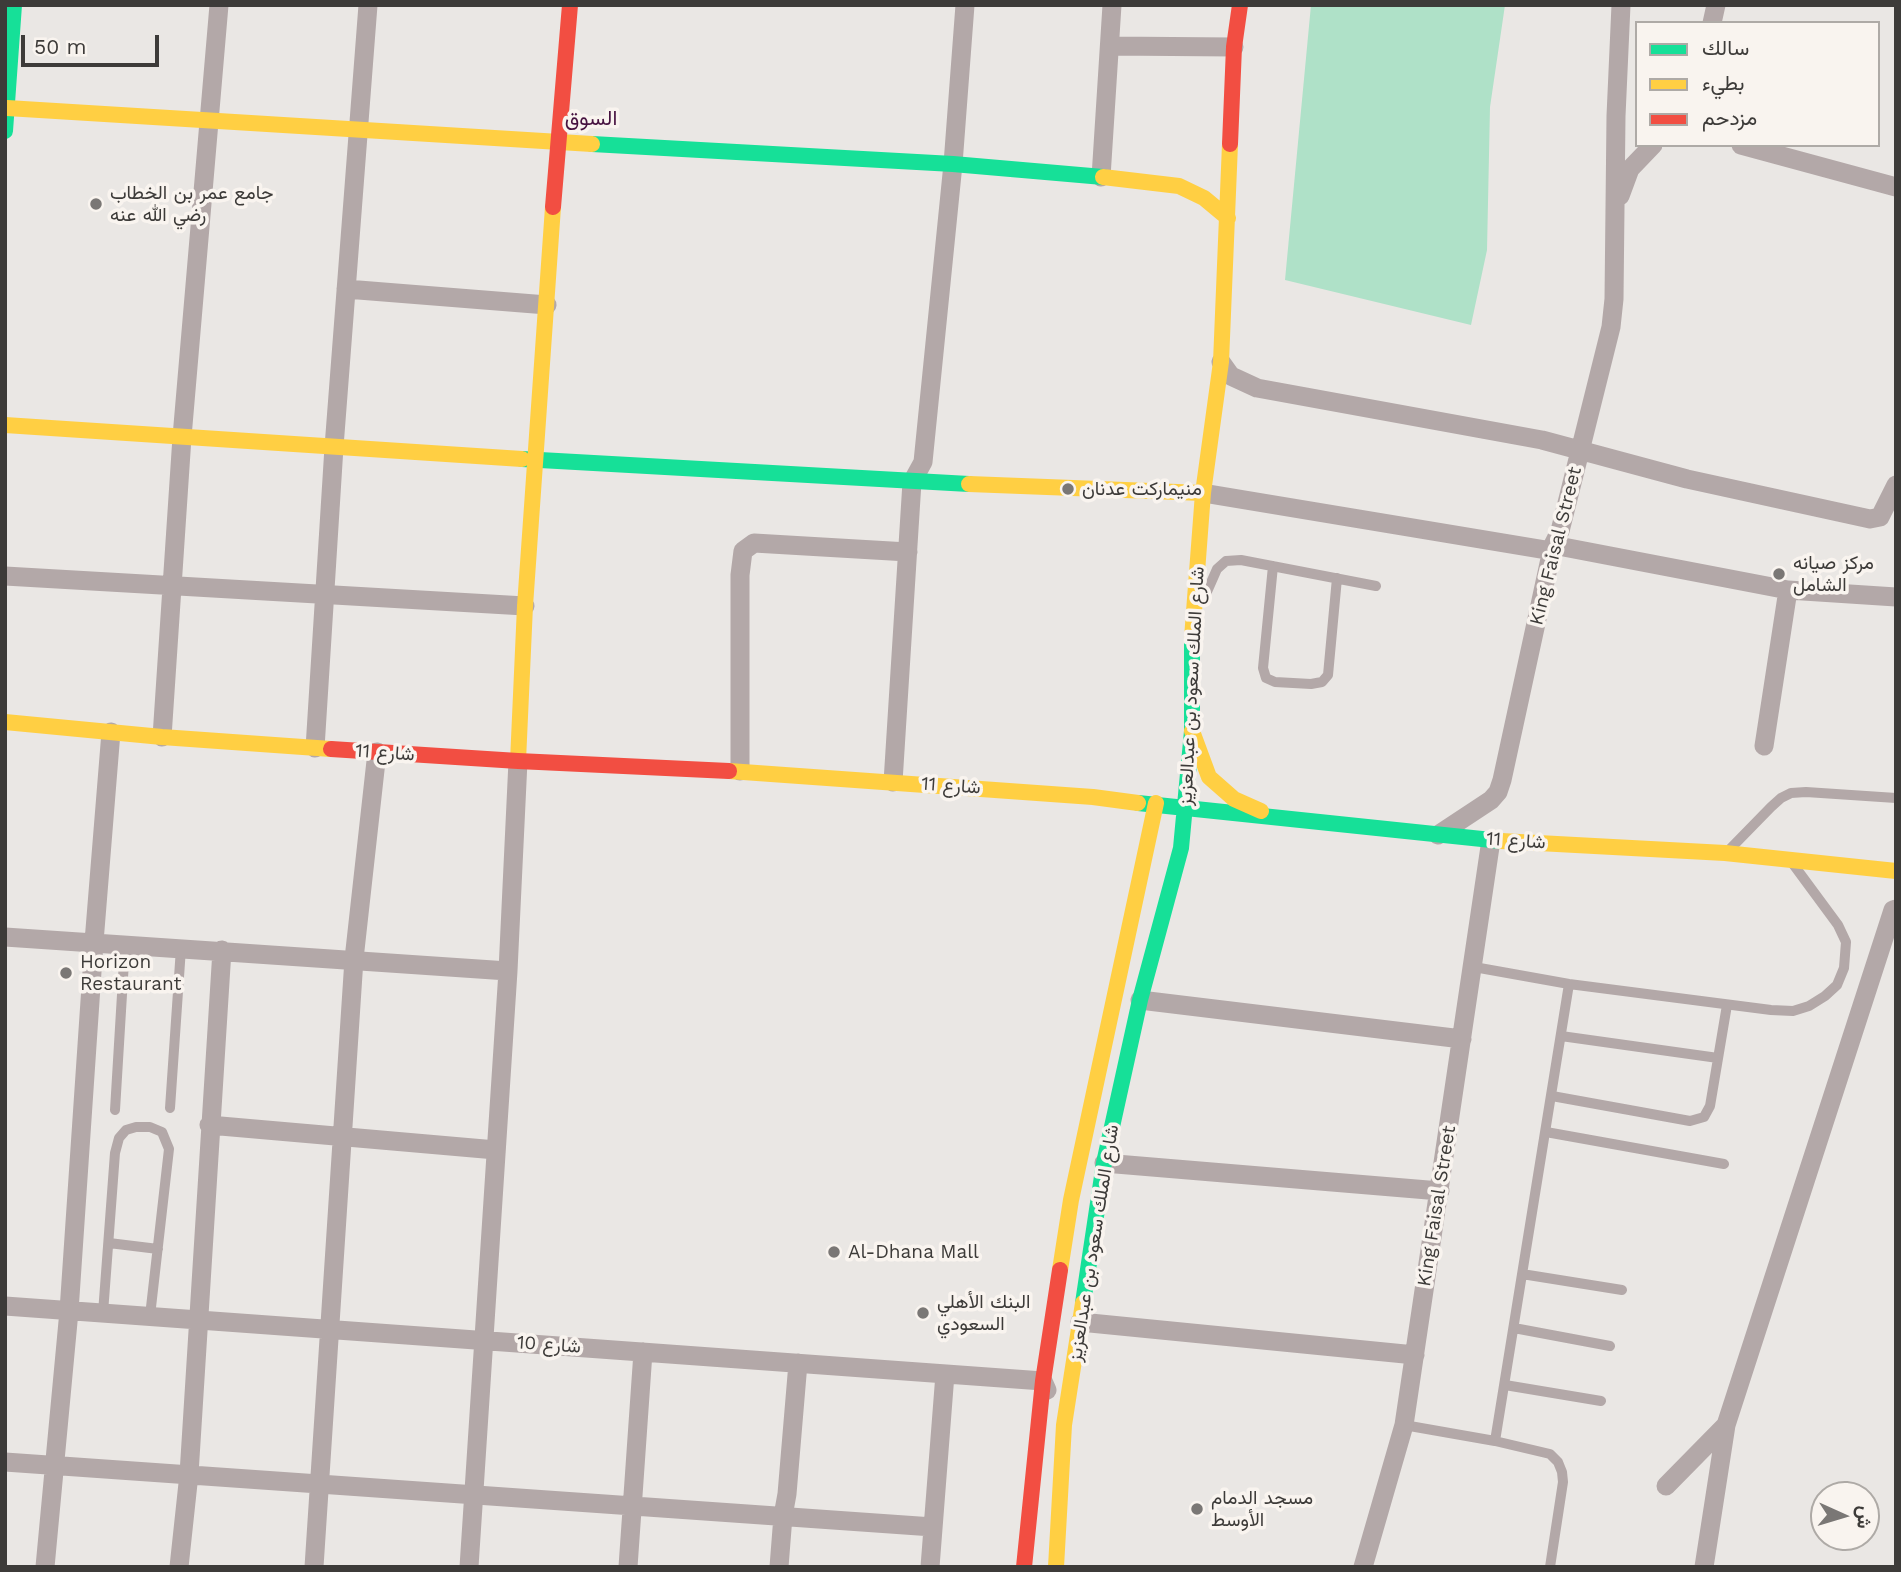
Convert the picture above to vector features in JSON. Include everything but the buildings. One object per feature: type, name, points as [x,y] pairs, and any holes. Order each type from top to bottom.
[{"type":"street","points":[[5,131],[14,5]]},
{"type":"street","points":[[162,737],[182,437],[219,5]]},
{"type":"street","points":[[315,748],[334,447],[368,5]]},
{"type":"street","points":[[469,1567],[508,971],[525,606],[570,5]]},
{"type":"street","points":[[893,782],[912,482],[923,462],[953,164],[965,5]]},
{"type":"street","points":[[1101,177],[1112,5]]},
{"type":"street","name":"شارع الملك سعود بن عبدالعزيز","points":[[1056,1567],[1064,1425],[1104,1163],[1140,1000],[1181,848],[1186,809],[1192,731],[1192,626],[1203,493],[1221,362],[1234,47],[1240,5]]},
{"type":"street","points":[[1614,226],[1621,5]]},
{"type":"street","points":[[1110,46],[1234,47]]},
{"type":"street","points":[[7,108],[953,164],[1101,177],[1179,186],[1204,198],[1228,218]]},
{"type":"street","points":[[1614,226],[1617,204],[1630,169],[1651,147]]},
{"type":"street","points":[[1748,147],[1896,187]]},
{"type":"street","name":"King Faisal Street","points":[[1438,835],[1491,800],[1502,780],[1552,548],[1560,531],[1611,327],[1614,299],[1614,226]]},
{"type":"street","points":[[346,289],[547,305]]},
{"type":"street","points":[[1221,362],[1231,376],[1257,388],[1396,412],[1580,449],[1687,479],[1870,519],[1880,517],[1896,485]]},
{"type":"street","points":[[5,425],[912,482],[1203,493],[1552,548],[1788,590],[1896,597]]},
{"type":"street","points":[[740,771],[740,575],[743,551],[754,543],[785,547],[908,552]]},
{"type":"street","points":[[5,576],[525,606]]},
{"type":"street","points":[[1764,746],[1788,590]]},
{"type":"street","name":"شارع 11","points":[[5,722],[315,748],[893,782],[1156,803],[1186,809],[1491,840],[1726,853],[1896,871]]},
{"type":"street","points":[[1192,731],[1209,777],[1234,799],[1275,818]]},
{"type":"street","points":[[45,1567],[69,1311],[111,732]]},
{"type":"street","points":[[314,1567],[354,959],[377,752]]},
{"type":"street","name":"شارع الملك سعود بن عبدالعزيز","points":[[1024,1567],[1043,1381],[1071,1200],[1156,803]]},
{"type":"street","name":"King Faisal Street","points":[[1363,1567],[1404,1425],[1491,840]]},
{"type":"street","points":[[1704,1567],[1726,1425],[1889,923],[1896,909]]},
{"type":"street","points":[[5,937],[508,971]]},
{"type":"street","points":[[179,1567],[189,1474],[222,950]]},
{"type":"street","points":[[1140,1000],[1462,1039]]},
{"type":"street","points":[[209,1125],[496,1150]]},
{"type":"street","points":[[1104,1163],[1440,1191]]},
{"type":"street","name":"شارع 10","points":[[5,1306],[1043,1381]]},
{"type":"street","points":[[1080,1322],[1415,1355]]},
{"type":"street","points":[[628,1567],[643,1352]]},
{"type":"street","points":[[779,1567],[798,1363]]},
{"type":"street","points":[[930,1567],[945,1374]]},
{"type":"street","points":[[1043,1381],[1064,1425]]},
{"type":"street","points":[[1666,1486],[1726,1425]]},
{"type":"street","points":[[5,1462],[933,1527]]},
{"type":"lane","points":[[1192,626],[1217,569],[1226,561],[1241,560],[1376,586]]},
{"type":"lane","points":[[1273,566],[1263,668],[1266,678],[1275,682],[1311,684],[1322,682],[1328,675],[1337,578]]},
{"type":"lane","points":[[1726,853],[1771,807],[1791,793],[1896,798]]},
{"type":"lane","points":[[1474,967],[1569,984],[1727,1005],[1793,1011],[1809,1006],[1837,985],[1844,968],[1846,942],[1838,925],[1790,860]]},
{"type":"lane","points":[[115,1110],[125,944]]},
{"type":"lane","points":[[170,1108],[181,948]]},
{"type":"lane","points":[[1496,1441],[1569,984]]},
{"type":"lane","points":[[1552,1096],[1690,1121],[1704,1117],[1710,1106],[1727,1005]]},
{"type":"lane","points":[[1561,1036],[1718,1058]]},
{"type":"lane","points":[[103,1313],[118,1138],[126,1130],[150,1127],[162,1132],[169,1149],[150,1316]]},
{"type":"lane","points":[[1546,1132],[1724,1164]]},
{"type":"lane","points":[[109,1243],[158,1249]]},
{"type":"lane","points":[[1522,1274],[1622,1290]]},
{"type":"lane","points":[[1514,1328],[1610,1346]]},
{"type":"lane","points":[[1505,1385],[1601,1401]]},
{"type":"lane","points":[[1404,1425],[1496,1441],[1550,1454],[1558,1462],[1563,1482],[1550,1567]]},
{"type":"green space","points":[[1311,5],[1505,5],[1490,107],[1487,250],[1471,325],[1285,280]]},
{"type":"traffic: fast","points":[[5,131],[14,5]]},
{"type":"traffic: fast","points":[[592,144],[953,164],[1103,177]]},
{"type":"traffic: fast","points":[[522,459],[969,484]]},
{"type":"traffic: fast","points":[[1083,1303],[1104,1163],[1140,1000],[1181,848],[1192,731],[1192,638]]},
{"type":"traffic: fast","points":[[1138,803],[1501,841]]},
{"type":"traffic: slow","points":[[7,108],[592,144]]},
{"type":"traffic: slow","points":[[1192,638],[1203,493],[1221,362],[1230,144]]},
{"type":"traffic: slow","points":[[1103,177],[1179,186],[1204,198],[1228,218]]},
{"type":"traffic: slow","points":[[518,761],[525,606],[553,207]]},
{"type":"traffic: slow","points":[[5,425],[522,459]]},
{"type":"traffic: slow","points":[[969,484],[1203,493]]},
{"type":"traffic: slow","points":[[5,722],[331,749]]},
{"type":"traffic: slow","points":[[1192,731],[1209,777],[1234,799],[1261,811]]},
{"type":"traffic: slow","points":[[729,771],[1093,797],[1138,803]]},
{"type":"traffic: slow","points":[[1060,1270],[1071,1200],[1156,803]]},
{"type":"traffic: slow","points":[[1501,841],[1725,853],[1896,871]]},
{"type":"traffic: slow","points":[[1056,1567],[1064,1425],[1083,1303]]},
{"type":"traffic: jam","points":[[553,207],[570,5]]},
{"type":"traffic: jam","points":[[1230,144],[1234,47],[1240,5]]},
{"type":"traffic: jam","points":[[331,749],[729,771]]},
{"type":"traffic: jam","points":[[1024,1567],[1043,1381],[1060,1270]]},
{"type":"place","name":"جامع عمر بن الخطاب رضي الله عنه","points":[[96,204]]},
{"type":"place","name":"منيماركت عدنان","points":[[1068,489]]},
{"type":"place","name":"مركز صيانه الشامل","points":[[1779,574]]},
{"type":"place","name":"Horizon Restaurant","points":[[66,973]]},
{"type":"place","name":"Al-Dhana Mall","points":[[834,1252]]},
{"type":"place","name":"البنك الأهلي السعودي","points":[[923,1313]]},
{"type":"place","name":"مسجد الدمام الأوسط","points":[[1197,1509]]},
{"type":"district","name":"السوق","points":[[591,119]]}]
